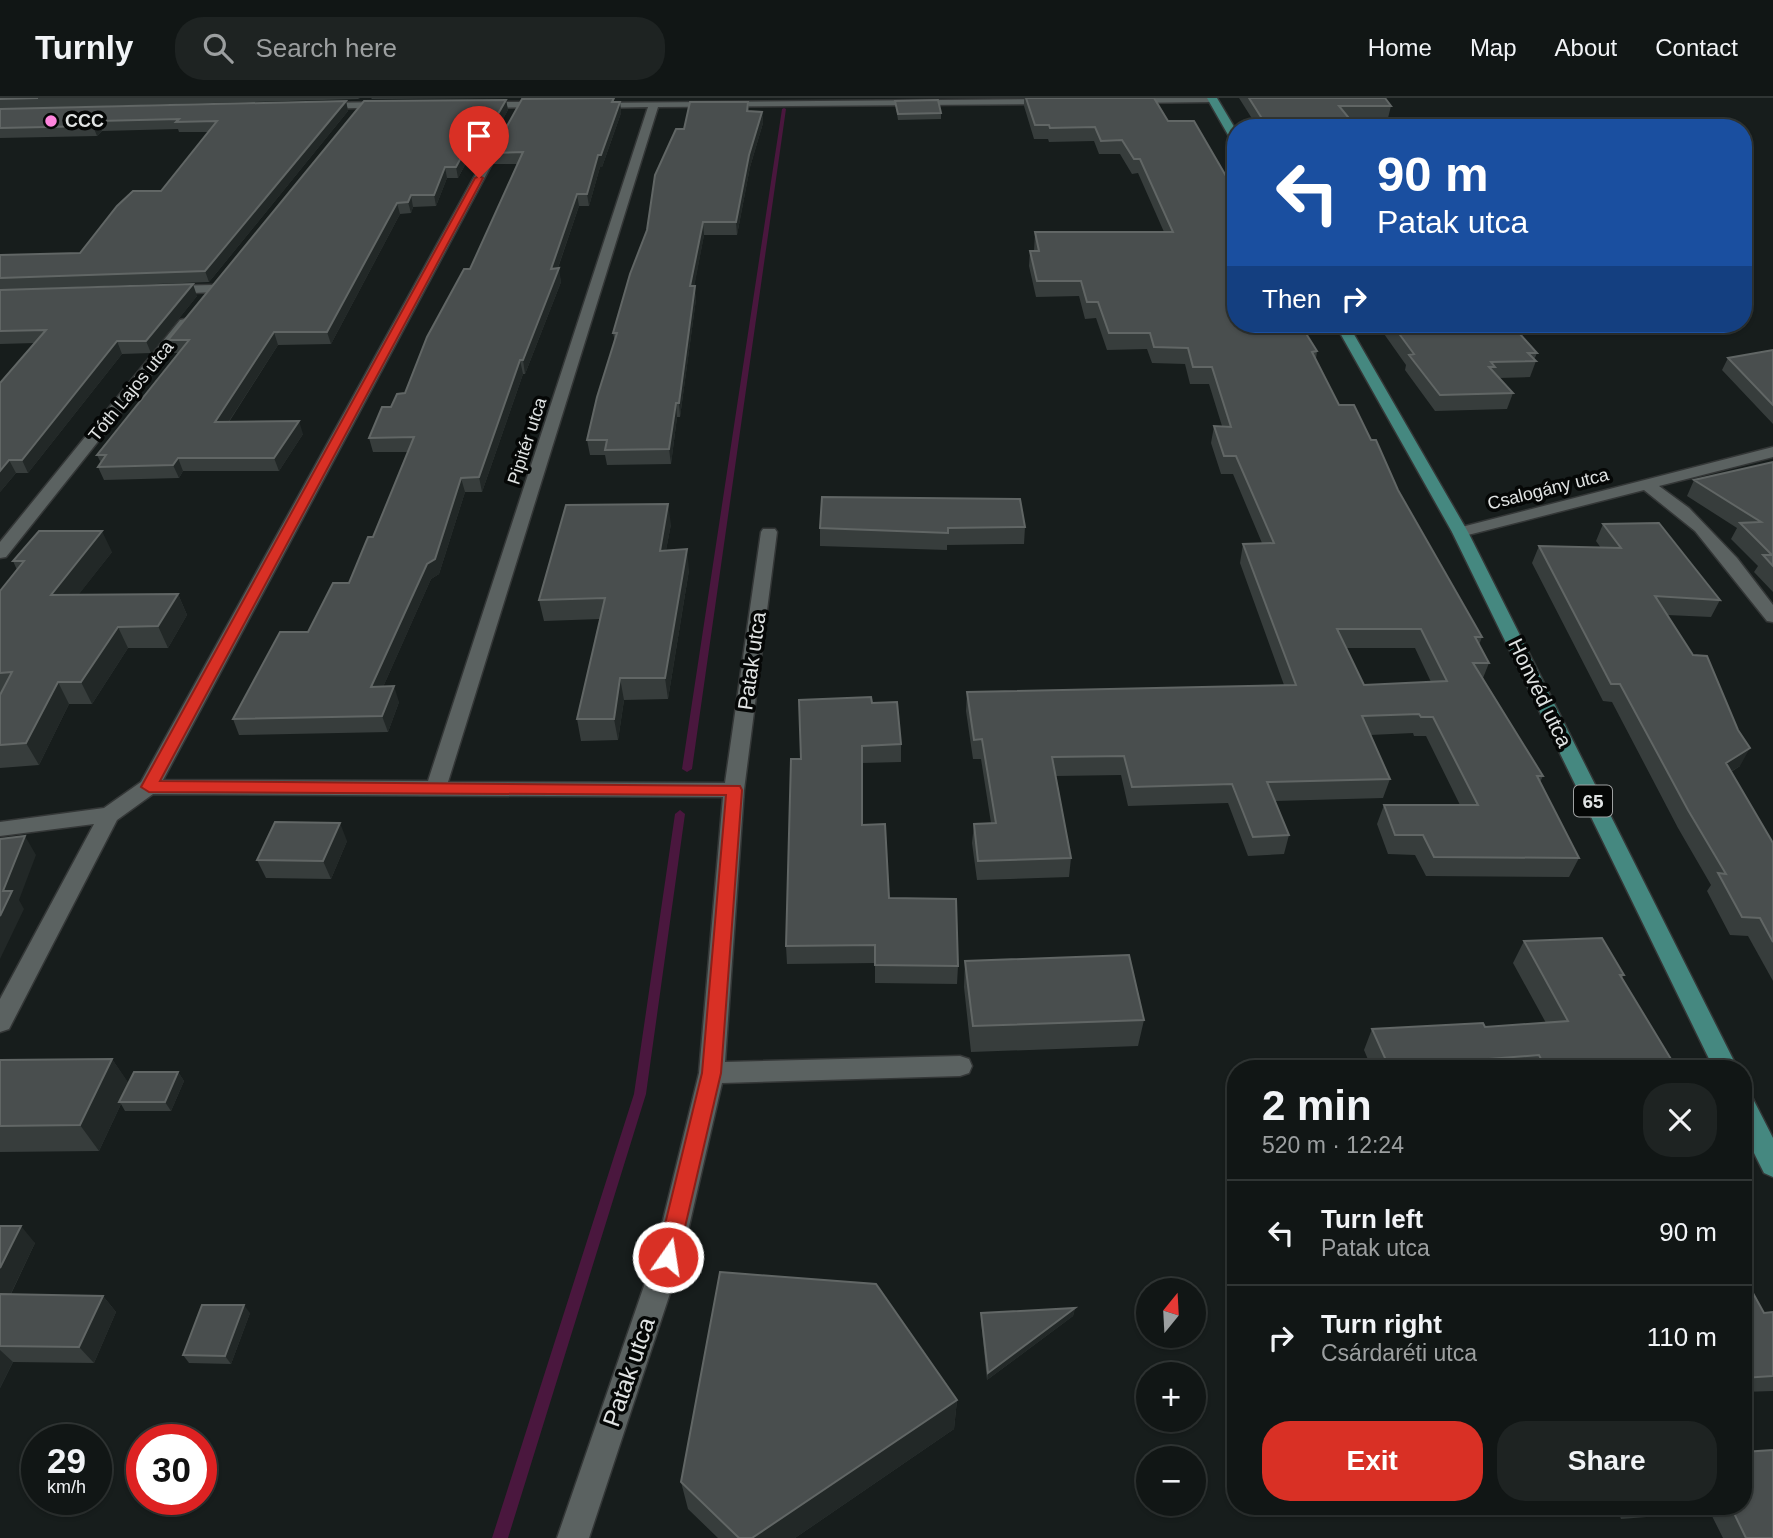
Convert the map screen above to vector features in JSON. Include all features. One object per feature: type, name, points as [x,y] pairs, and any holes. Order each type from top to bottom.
[{"type":"main road","points":[[1212,99],[1227,125]]},
{"type":"main road","name":"Honvéd utca","points":[[1346,333],[1460,532],[1722,1060]]},
{"type":"main road","points":[[1752,1123],[1773,1165]]},
{"type":"street","points":[[1117,100],[1212,99]]},
{"type":"street","points":[[585,105],[751,101],[1063,101]]},
{"type":"street","points":[[0,1022],[109,816],[149,787],[520,102]]},
{"type":"street","points":[[466,105],[520,102],[558,105]]},
{"type":"street","name":"Pipitér utca","points":[[436,788],[645,102]]},
{"type":"street","points":[[305,107],[400,105]]},
{"type":"street","name":"Tóth Lajos utca","points":[[0,553],[209,294],[160,290]]},
{"type":"street","name":"Csalogány utca","points":[[1460,532],[1773,452]]},
{"type":"street","points":[[1646,484],[1683,509],[1700,525],[1773,617]]},
{"type":"street","name":"Patak utca","points":[[573,1538],[668,1257],[712,1073],[734,790],[769,532]]},
{"type":"street","points":[[149,787],[734,790]]},
{"type":"street","points":[[0,829],[109,816]]},
{"type":"street","points":[[712,1073],[960,1066]]},
{"type":"building","points":[[614,98],[612,102],[620,102],[601,155],[598,155],[587,194],[577,194],[551,269],[559,268],[523,360],[520,360],[479,477],[461,478],[435,559],[427,564],[371,687],[394,686],[382,716],[233,719],[280,632],[308,632],[333,583],[349,583],[368,537],[373,537],[414,437],[369,438],[382,407],[391,407],[397,394],[405,393],[427,337],[464,269],[470,269],[523,152],[492,153],[522,99]]},
{"type":"building","points":[[1026,98],[1154,98],[1168,121],[1194,121],[1227,178],[1227,333],[1306,333],[1317,351],[1312,352],[1339,405],[1354,405],[1371,440],[1376,440],[1398,490],[1482,637],[1475,637],[1489,663],[1473,663],[1543,776],[1537,776],[1579,858],[1434,857],[1423,835],[1395,835],[1384,805],[1478,805],[1433,717],[1421,717],[1419,714],[1362,716],[1390,779],[1267,782],[1289,835],[1253,837],[1232,784],[1132,787],[1124,756],[1052,757],[1071,858],[978,861],[974,824],[996,823],[982,739],[974,740],[967,692],[1296,685],[1243,544],[1274,543],[1236,456],[1224,456],[1214,426],[1231,427],[1212,367],[1193,367],[1188,348],[1154,347],[1150,333],[1109,333],[1098,302],[1087,302],[1081,281],[1037,281],[1030,251],[1039,251],[1035,232],[1173,232],[1140,159],[1134,159],[1122,140],[1101,141],[1095,127],[1050,128],[1049,125],[1035,125]],"holes":[[[1337,629],[1421,629],[1447,681],[1364,685]]]},
{"type":"building","points":[[1249,98],[1385,98],[1391,106],[1339,106],[1350,119],[1262,119]]},
{"type":"building","points":[[506,100],[475,154],[463,154],[456,167],[445,167],[434,195],[411,195],[408,202],[397,203],[327,332],[274,332],[215,422],[299,421],[274,458],[178,458],[173,465],[98,467],[106,455],[97,455],[189,340],[168,340],[364,101]]},
{"type":"building","points":[[938,100],[941,113],[898,114],[895,101]]},
{"type":"building","points":[[346,101],[205,271],[0,278],[0,255],[80,253],[117,206],[133,191],[161,191],[217,121],[98,121],[93,126],[0,128],[0,109]]},
{"type":"building","points":[[690,102],[748,102],[747,111],[762,112],[749,155],[736,222],[703,222],[690,286],[695,286],[679,403],[676,403],[669,449],[605,450],[607,440],[587,440],[597,397],[617,333],[613,333],[630,274],[647,230],[655,175],[676,129],[684,129]]},
{"type":"building","points":[[193,284],[146,341],[117,341],[22,460],[9,460],[0,471],[0,383],[46,330],[0,331],[0,290]]},
{"type":"building","points":[[1399,333],[1519,333],[1537,353],[1528,353],[1536,361],[1491,362],[1495,367],[1489,367],[1513,393],[1440,395],[1409,355],[1414,354]]},
{"type":"building","points":[[1773,350],[1773,405],[1728,358]]},
{"type":"building","points":[[1773,462],[1773,566],[1763,555],[1772,555],[1740,523],[1761,522],[1694,480]]},
{"type":"building","points":[[822,497],[1020,499],[1025,527],[948,528],[948,533],[820,528]]},
{"type":"building","points":[[668,504],[660,551],[687,549],[665,678],[620,678],[614,719],[577,719],[605,598],[539,600],[566,505]]},
{"type":"building","points":[[1659,523],[1720,600],[1655,596],[1693,655],[1707,656],[1738,730],[1750,748],[1726,763],[1773,843],[1773,942],[1760,918],[1742,917],[1718,873],[1726,874],[1620,684],[1611,684],[1539,546],[1621,548],[1603,524]]},
{"type":"building","points":[[39,531],[102,531],[51,595],[178,594],[158,626],[118,627],[81,682],[58,682],[26,743],[0,745],[0,695],[12,672],[0,673],[0,591],[24,561],[13,561]]},
{"type":"building","points":[[871,697],[872,703],[897,702],[901,744],[862,746],[862,825],[885,824],[889,898],[956,899],[958,966],[875,965],[875,945],[786,946],[791,759],[801,759],[799,700]]},
{"type":"building","points":[[275,822],[340,823],[323,861],[257,860]]},
{"type":"building","points":[[25,836],[3,891],[12,891],[0,916],[0,839]]},
{"type":"building","points":[[1602,938],[1624,975],[1620,975],[1672,1060],[1542,1060],[1539,1055],[1476,1060],[1386,1060],[1372,1029],[1483,1023],[1485,1027],[1568,1021],[1524,941]]},
{"type":"building","points":[[1129,955],[1144,1020],[973,1026],[965,961]]},
{"type":"building","points":[[112,1059],[80,1125],[0,1126],[0,1060]]},
{"type":"building","points":[[134,1072],[178,1072],[165,1102],[119,1102]]},
{"type":"building","points":[[0,1226],[21,1226],[0,1268]]},
{"type":"building","points":[[720,1272],[876,1284],[957,1400],[752,1538],[739,1538],[681,1482]]},
{"type":"building","points":[[1752,1291],[1764,1313],[1773,1312],[1773,1376],[1752,1377]]},
{"type":"building","points":[[0,1294],[103,1296],[79,1347],[0,1346]]},
{"type":"building","points":[[202,1305],[244,1305],[225,1356],[183,1355]]},
{"type":"building","points":[[1075,1308],[988,1373],[981,1313]]},
{"type":"building","points":[[1773,1450],[1773,1538],[1746,1538],[1735,1515],[1752,1515],[1752,1451]]},
{"type":"waterway","points":[[687,769],[784,109]]},
{"type":"waterway","points":[[500,1538],[640,1094],[680,814]]},
{"type":"place","name":"CCC","points":[[51,121]]},
{"type":"route","points":[[479,178],[149,787],[734,790],[712,1073],[668,1257]]}]
